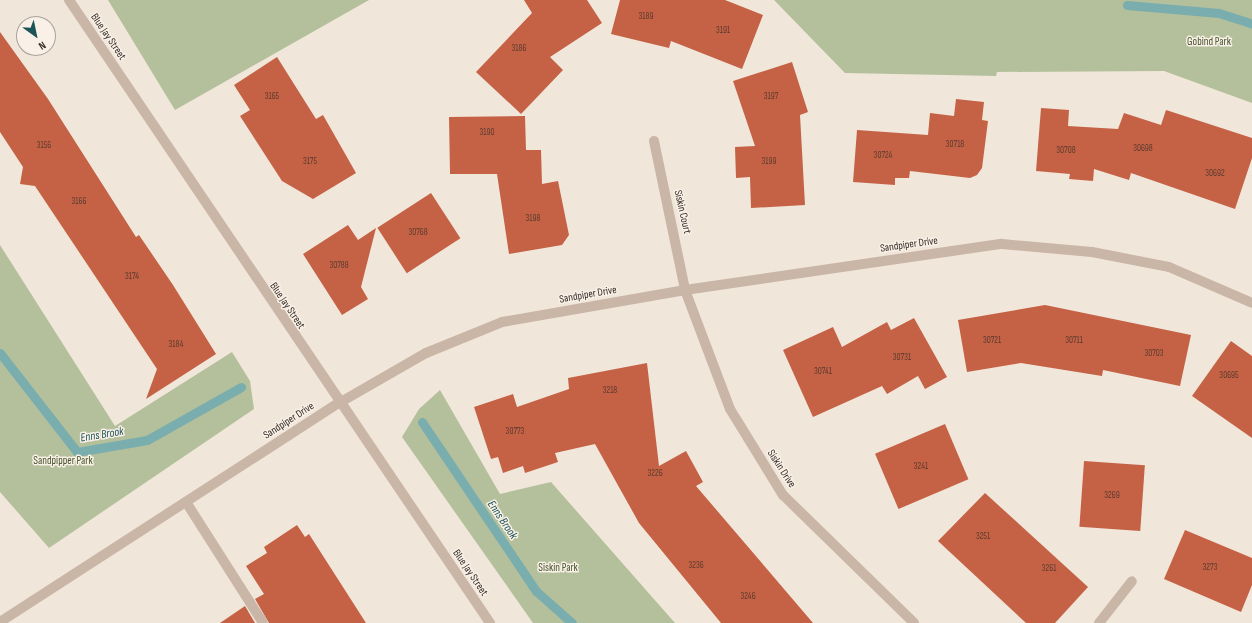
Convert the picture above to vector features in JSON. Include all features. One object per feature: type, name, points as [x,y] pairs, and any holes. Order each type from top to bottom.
[{"type":"street","name":"Blue Jay Street","points":[[69,0],[339,403],[490,623]]},
{"type":"street","name":"Siskin Court","points":[[654,141],[685,290]]},
{"type":"street","name":"Sandpiper Drive","points":[[0,622],[339,403],[426,353],[502,322],[685,290],[1002,244],[1092,252],[1169,267],[1252,303]]},
{"type":"street","name":"Siskin Drive","points":[[685,290],[730,409],[782,495],[914,623]]},
{"type":"street","points":[[186,502],[263,623]]},
{"type":"street","points":[[1099,623],[1132,581]]},
{"type":"green space","points":[[108,0],[369,0],[175,110]]},
{"type":"green space","name":"Gobind Park","points":[[774,0],[1252,0],[1252,103],[1164,71],[997,72],[996,76],[845,73]]},
{"type":"green space","name":"Sandpipper Park","points":[[0,245],[115,426],[232,352],[250,381],[254,409],[49,548],[0,492]]},
{"type":"green space","name":"Siskin Park","points":[[440,390],[500,494],[551,482],[675,623],[533,623],[402,437],[419,409]]},
{"type":"building","points":[[524,0],[587,0],[602,23],[550,57],[563,70],[521,114],[476,72],[532,13]]},
{"type":"building","points":[[620,0],[725,0],[763,15],[742,69],[671,41],[669,48],[611,34]]},
{"type":"building","points":[[0,32],[48,99],[136,237],[139,235],[173,285],[216,354],[146,399],[157,369],[35,186],[20,184],[23,167],[0,132]]},
{"type":"building","points":[[277,57],[316,119],[323,115],[356,173],[313,199],[282,181],[240,116],[250,110],[234,85]]},
{"type":"building","points":[[792,62],[808,112],[800,115],[805,205],[751,208],[750,177],[736,178],[735,147],[755,146],[733,81]]},
{"type":"building","points":[[956,99],[984,102],[982,120],[988,121],[982,168],[977,175],[970,178],[910,171],[909,178],[895,178],[895,185],[853,182],[857,130],[928,135],[930,113],[954,116]]},
{"type":"building","points":[[1041,108],[1069,110],[1068,126],[1118,129],[1124,113],[1161,125],[1166,110],[1252,138],[1252,158],[1235,209],[1131,173],[1129,180],[1094,169],[1093,181],[1069,179],[1070,174],[1036,171]]},
{"type":"building","points":[[525,116],[526,150],[541,150],[542,184],[558,181],[569,235],[562,245],[509,254],[497,174],[450,174],[449,117]]},
{"type":"building","points":[[431,193],[460,238],[407,273],[377,228]]},
{"type":"building","points":[[348,225],[358,240],[376,228],[361,287],[368,299],[342,315],[303,254]]},
{"type":"building","points":[[1045,305],[1191,335],[1180,386],[1103,370],[1102,376],[1021,363],[967,372],[958,320]]},
{"type":"building","points":[[914,318],[947,377],[925,389],[918,376],[887,394],[882,386],[813,417],[783,350],[833,327],[842,347],[887,322],[891,330]]},
{"type":"building","points":[[1231,341],[1252,356],[1252,438],[1192,396]]},
{"type":"building","points":[[647,363],[659,466],[686,451],[703,482],[696,486],[813,623],[721,623],[639,523],[595,444],[555,453],[558,462],[525,473],[523,466],[503,473],[498,457],[491,459],[474,407],[513,394],[517,407],[569,389],[568,378]]},
{"type":"building","points":[[945,424],[968,479],[898,509],[875,454]]},
{"type":"building","points":[[1084,461],[1145,465],[1140,531],[1079,527]]},
{"type":"building","points":[[985,493],[1088,587],[1055,623],[1026,623],[938,541]]},
{"type":"building","points":[[297,525],[305,537],[309,534],[366,623],[269,623],[255,599],[264,594],[246,566],[267,553],[264,547]]},
{"type":"building","points":[[1185,530],[1252,558],[1252,585],[1241,612],[1164,579]]},
{"type":"building","points":[[245,606],[255,623],[220,623]]},
{"type":"waterway","points":[[1127,5],[1219,13],[1252,24]]},
{"type":"waterway","name":"Enns Brook","points":[[0,353],[77,452],[147,440],[241,387]]},
{"type":"waterway","name":"Enns Brook","points":[[422,422],[536,591],[572,623]]}]
